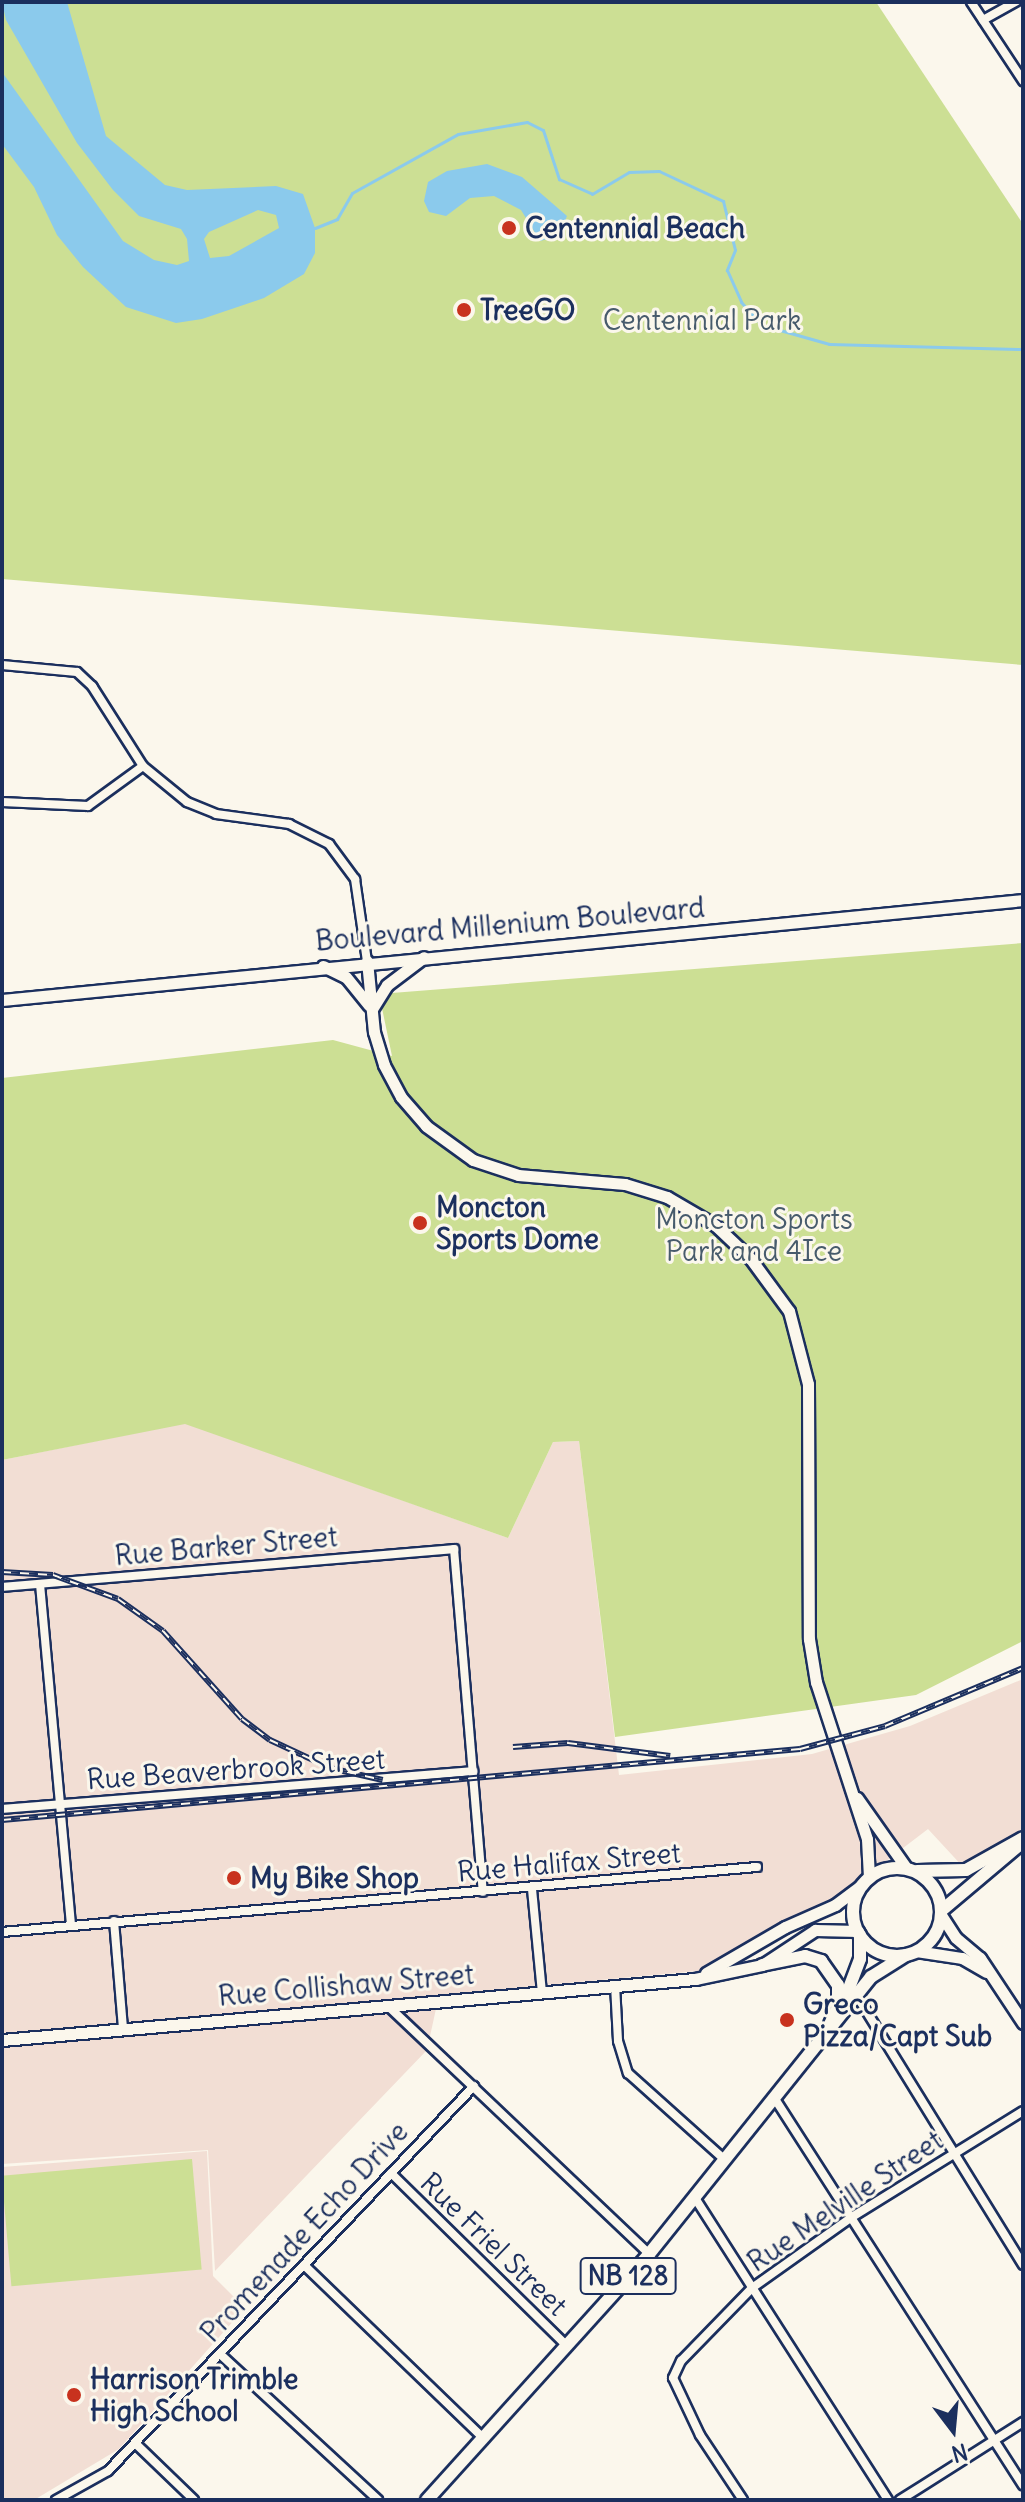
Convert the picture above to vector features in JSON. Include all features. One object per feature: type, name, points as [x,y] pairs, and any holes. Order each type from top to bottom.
[{"type":"main road","points":[[911,1870],[936,1891],[941,1913],[934,1936],[911,1953],[883,1953],[859,1933],[853,1913],[866,1881],[888,1869],[966,1870],[1023,1840]]},
{"type":"main road","points":[[941,1913],[1023,1840]]},
{"type":"main road","name":"NB 128","points":[[819,2045],[851,1987],[859,1933]]},
{"type":"main road","name":"NB 128","points":[[427,2500],[649,2254],[880,1968],[911,1953]]},
{"type":"main road","points":[[762,1965],[805,1956],[821,1961],[838,1985],[838,2007],[830,2026]]},
{"type":"street","points":[[971,2],[1023,81]]},
{"type":"street","points":[[983,20],[1016,2]]},
{"type":"street","points":[[2,665],[66,669],[92,686],[143,766],[187,802],[228,817],[289,824],[329,844],[355,879],[372,1009],[384,1065],[401,1097],[426,1126],[473,1160],[518,1175],[625,1184],[667,1197],[715,1225],[750,1258],[789,1311],[808,1384],[809,1639],[816,1682],[867,1839],[866,1881]]},
{"type":"street","points":[[2,802],[88,806],[143,766]]},
{"type":"street","name":"Boulevard Millenium Boulevard","points":[[2,1000],[427,955],[1023,900]]},
{"type":"street","points":[[372,1009],[387,985],[427,955]]},
{"type":"street","points":[[322,966],[355,984],[372,1009]]},
{"type":"street","name":"Rue Barker Street","points":[[2,1587],[454,1549],[473,1771]]},
{"type":"street","points":[[40,1584],[71,1925]]},
{"type":"street","points":[[473,1771],[483,1892]]},
{"type":"street","name":"Rue Beaverbrook Street","points":[[2,1809],[473,1771]]},
{"type":"street","points":[[846,1781],[911,1870]]},
{"type":"street","name":"Rue Halifax Street","points":[[2,1932],[532,1889],[757,1867]]},
{"type":"street","name":"Rue Collishaw Street","points":[[695,1979],[835,1905],[866,1881]]},
{"type":"street","points":[[532,1889],[542,1992]]},
{"type":"street","points":[[941,1913],[996,1980],[1023,2023]]},
{"type":"street","points":[[114,1921],[123,2029]]},
{"type":"street","name":"Rue Collishaw Street","points":[[2,2040],[695,1979],[762,1965],[815,1930],[859,1933]]},
{"type":"street","points":[[911,1953],[962,1958],[996,1980]]},
{"type":"street","points":[[615,1985],[618,2041],[628,2073],[725,2160]]},
{"type":"street","points":[[857,1996],[1023,2265]]},
{"type":"street","points":[[387,2006],[649,2254]]},
{"type":"street","name":"Promenade Echo Drive","points":[[56,2500],[108,2471],[474,2086]]},
{"type":"street","points":[[775,2099],[1023,2485]]},
{"type":"street","name":"Rue Melville Street","points":[[743,2500],[700,2435],[673,2378],[681,2361],[752,2288],[852,2217],[1023,2111]]},
{"type":"street","name":"Rue Friel Street","points":[[391,2173],[567,2346]]},
{"type":"street","points":[[695,2198],[888,2500]]},
{"type":"street","points":[[304,2265],[484,2439]]},
{"type":"street","points":[[220,2354],[378,2500]]},
{"type":"street","points":[[900,2500],[1023,2422]]},
{"type":"street","points":[[135,2443],[194,2500]]},
{"type":"shaded area","points":[[185,1423],[508,1538],[553,1442],[579,1441],[619,1775],[812,1754],[910,1726],[1023,1679],[1023,1844],[977,1882],[928,1829],[835,1900],[758,1948],[698,1971],[439,1995],[427,2050],[215,2271],[208,2150],[2,2164],[2,1460]]},
{"type":"shaded area","points":[[207,2151],[213,2276],[245,2308],[119,2449],[34,2500],[2,2500],[2,2167]]},
{"type":"green space","name":"Centennial Park","points":[[2,2],[876,2],[1023,224],[1023,665],[2,579]]},
{"type":"green space","name":"Moncton Sports Park and 4Ice","points":[[1023,943],[1023,1641],[916,1695],[615,1737],[579,1441],[553,1442],[508,1538],[185,1424],[2,1460],[2,1078],[333,1040],[392,1056],[379,994]]},
{"type":"green space","points":[[192,2159],[202,2270],[11,2286],[2,2176]]},
{"type":"water","points":[[2,2],[67,2],[106,136],[165,185],[187,190],[276,186],[303,194],[315,228],[315,253],[304,274],[264,298],[202,319],[176,323],[126,307],[83,267],[57,235],[34,187],[2,144],[2,72],[123,241],[154,260],[177,265],[189,261],[187,239],[181,229],[139,216],[113,190],[77,143],[6,20]],"holes":[[[258,210],[276,215],[279,228],[229,256],[210,258],[204,239],[209,232]]]},
{"type":"water","points":[[487,164],[522,177],[567,216],[559,236],[540,241],[521,210],[494,196],[470,198],[446,216],[429,212],[424,201],[428,182],[447,171]]},
{"type":"waterway","points":[[315,228],[337,219],[352,193],[458,134],[527,122],[543,130],[559,179],[592,194],[629,172],[659,171],[723,201],[735,250],[727,270],[741,302],[762,325],[829,344],[1023,349]]},
{"type":"railway","points":[[2,1572],[53,1575],[118,1599],[163,1631],[242,1719],[270,1740],[330,1768],[383,1780]]},
{"type":"railway","points":[[2,1820],[800,1749],[885,1726],[1023,1668]]},
{"type":"railway","points":[[513,1747],[568,1743],[670,1756]]},
{"type":"place","name":"Centennial Beach","points":[[509,228]]},
{"type":"place","name":"TreeGO","points":[[464,310]]},
{"type":"place","name":"Moncton Sports Dome","points":[[420,1223]]},
{"type":"place","name":"My Bike Shop","points":[[234,1878]]},
{"type":"place","name":"Greco Pizza/Capt Sub","points":[[787,2020]]},
{"type":"place","name":"Harrison Trimble High School","points":[[74,2395]]}]
